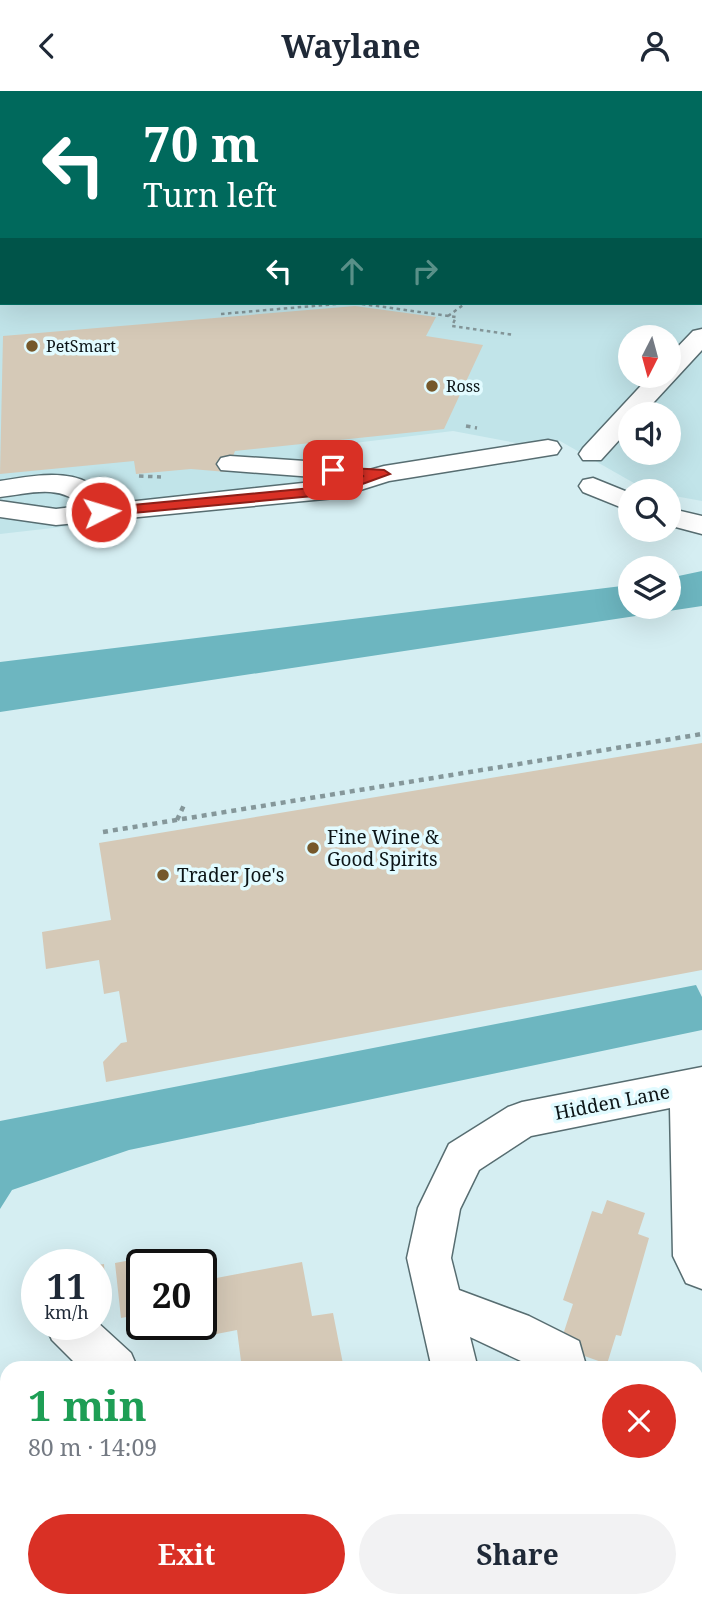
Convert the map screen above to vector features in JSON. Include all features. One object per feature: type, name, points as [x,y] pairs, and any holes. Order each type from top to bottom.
[{"type":"street","points":[[681,358],[702,336]]},
{"type":"street","points":[[592,454],[652,389]]},
{"type":"street","points":[[0,509],[55,517],[335,490],[384,474],[548,448]]},
{"type":"street","points":[[341,453],[465,460]]},
{"type":"street","points":[[230,464],[384,474]]},
{"type":"street","points":[[0,489],[49,483],[81,489],[101,512]]},
{"type":"street","points":[[593,486],[618,497]]},
{"type":"street","points":[[681,519],[702,525]]},
{"type":"street","points":[[696,1085],[695,1256],[702,1268]]},
{"type":"street","name":"Hidden Lane","points":[[440,1304],[429,1258],[439,1207],[464,1157],[522,1120],[696,1085]]},
{"type":"street","points":[[440,1304],[453,1361]]},
{"type":"street","points":[[440,1304],[513,1332],[563,1357],[563,1361]]},
{"type":"street","points":[[84,1340],[106,1361]]},
{"type":"path","points":[[221,314],[325,305]]},
{"type":"path","points":[[376,305],[456,317],[452,326],[514,335]]},
{"type":"path","points":[[448,316],[463,305]]},
{"type":"path","points":[[466,426],[477,428]]},
{"type":"path","points":[[103,832],[702,734]]},
{"type":"path","points":[[177,820],[184,805]]},
{"type":"shaded area","points":[[0,305],[702,305],[702,501],[681,497],[681,479],[627,479],[560,441],[516,443],[453,431],[346,444],[360,493],[0,534]]},
{"type":"shaded area","points":[[702,571],[702,606],[681,609],[681,575]]},
{"type":"shaded area","points":[[618,586],[618,619],[0,712],[0,662]]},
{"type":"shaded area","points":[[696,985],[702,997],[702,1030],[129,1150],[12,1190],[0,1209],[0,1121]]},
{"type":"building","points":[[355,306],[436,317],[426,336],[483,345],[444,429],[235,451],[227,472],[191,469],[136,474],[134,461],[0,474],[3,336]]},
{"type":"building","points":[[702,743],[702,970],[106,1082],[103,1062],[121,1043],[127,1042],[119,991],[104,994],[99,960],[46,969],[42,932],[111,920],[99,843]]},
{"type":"building","points":[[607,1200],[645,1213],[638,1234],[649,1238],[621,1336],[616,1335],[608,1361],[599,1361],[559,1347],[573,1304],[563,1300],[592,1211],[602,1214]]},
{"type":"building","points":[[126,1261],[126,1317],[121,1318],[115,1263]]},
{"type":"building","points":[[302,1262],[312,1316],[333,1313],[342,1361],[241,1361],[237,1330],[217,1334],[217,1278]]},
{"type":"place","name":"PetSmart","points":[[32,346]]},
{"type":"place","name":"Ross","points":[[432,386]]},
{"type":"place","name":"Fine Wine & Good Spirits","points":[[313,848]]},
{"type":"place","name":"Trader Joe's","points":[[163,875]]},
{"type":"route","points":[[101,512],[335,490],[384,474],[333,470]]}]
